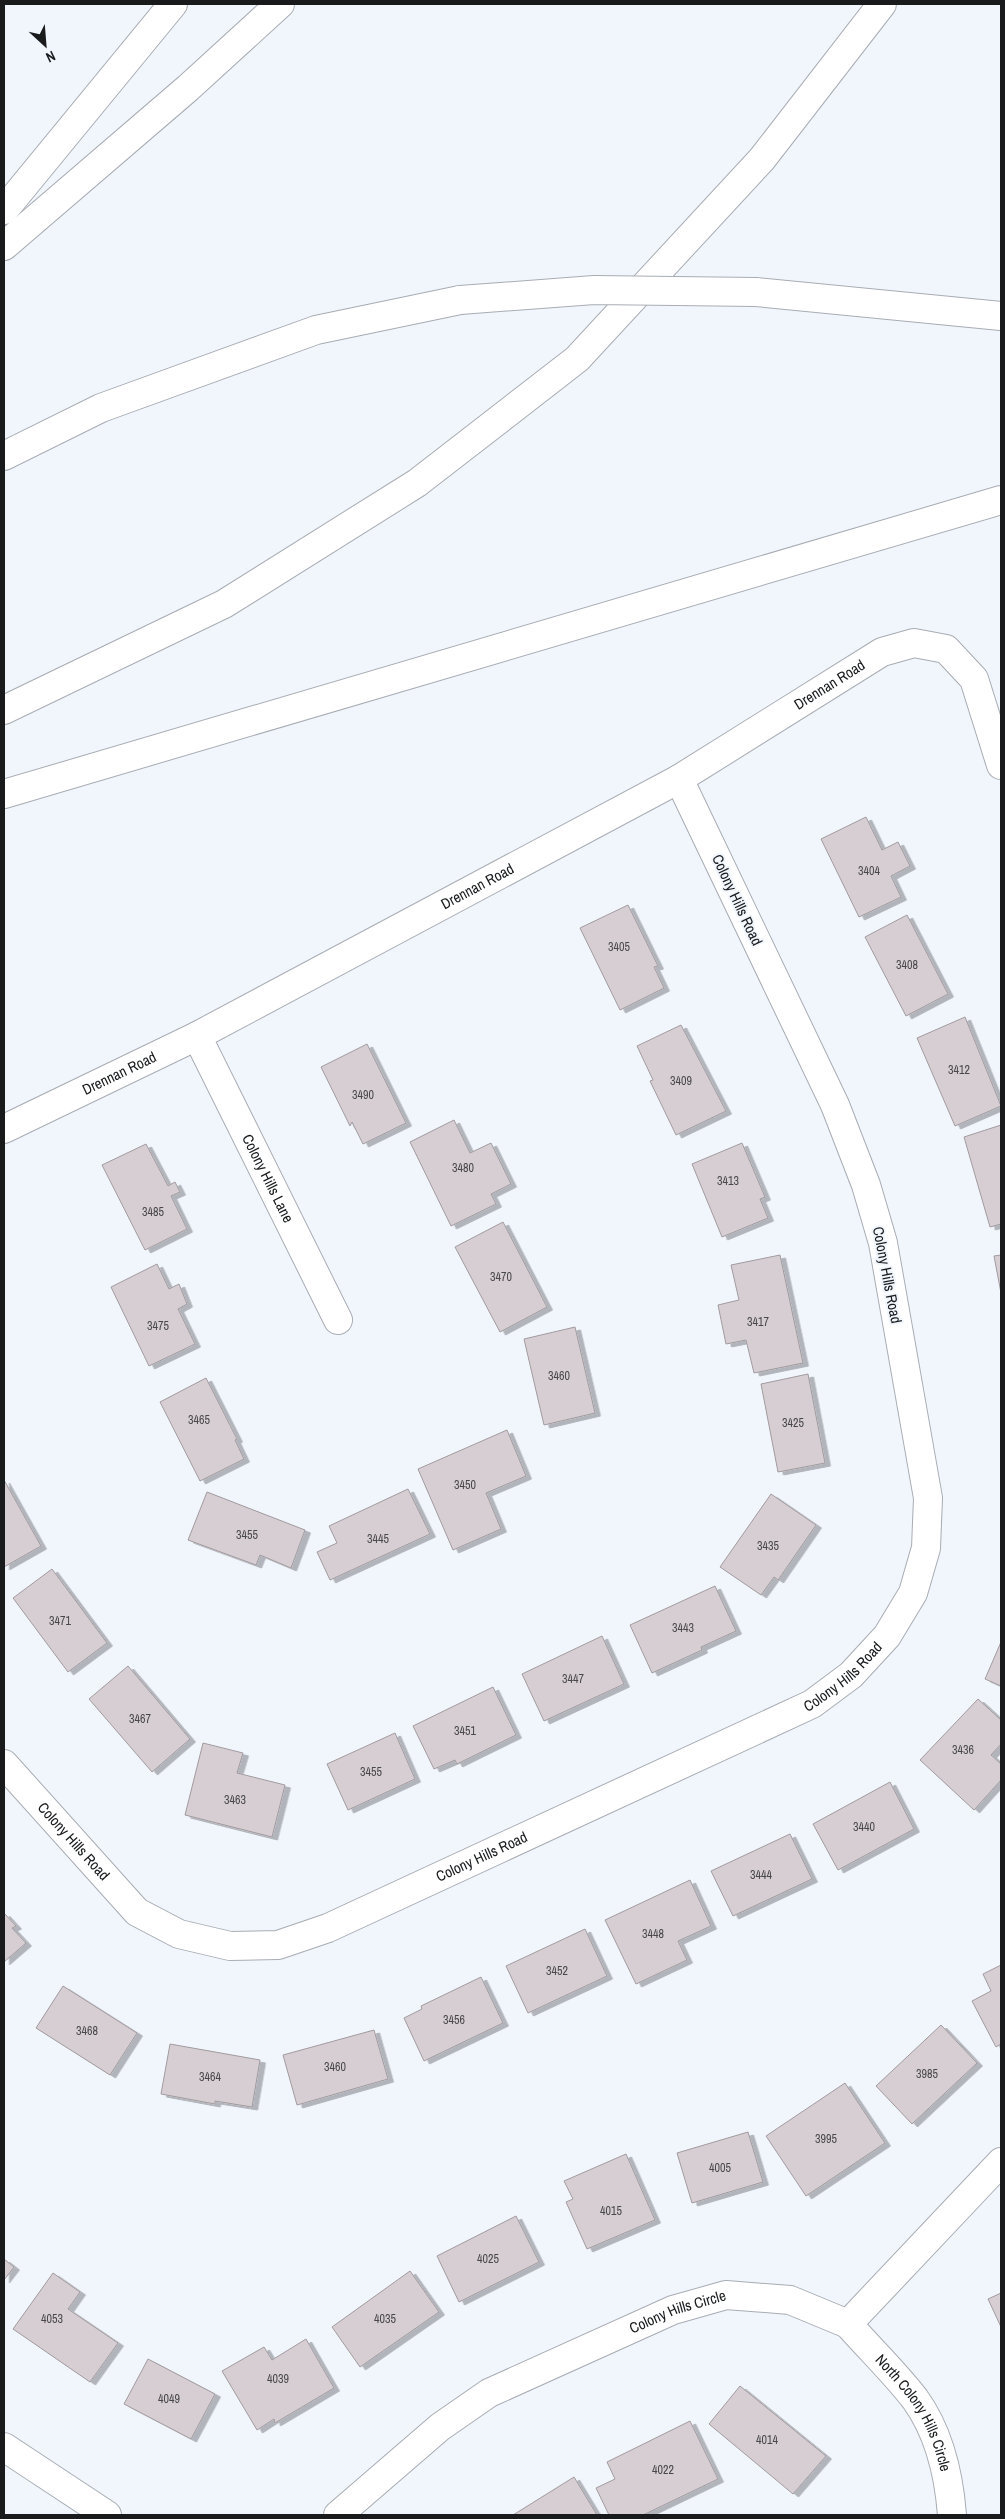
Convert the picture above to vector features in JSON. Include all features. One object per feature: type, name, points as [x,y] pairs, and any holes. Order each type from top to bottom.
[{"type":"main road","points":[[4,210],[173,4]]},
{"type":"main road","points":[[4,246],[188,88],[280,4]]},
{"type":"main road","points":[[4,710],[224,604],[417,483],[577,359],[762,160],[882,4]]},
{"type":"main road","points":[[4,456],[101,408],[316,330],[460,300],[594,290],[756,292],[1001,316]]},
{"type":"main road","points":[[4,794],[1001,500]]},
{"type":"main road","name":"Drennan Road","points":[[4,1129],[197,1036],[679,780],[882,652],[914,644],[946,649],[974,679],[1001,766]]},
{"type":"main road","name":"Colony Hills Road","points":[[4,1764],[137,1912],[179,1934],[230,1946],[278,1945],[328,1928],[812,1704],[851,1676],[888,1636],[912,1593],[926,1548],[928,1498],[884,1243],[866,1185],[835,1105],[679,780]]},
{"type":"main road","name":"Colony Hills Lane","points":[[197,1036],[338,1320]]},
{"type":"main road","points":[[848,2324],[1001,2162]]},
{"type":"main road","name":"Colony Hills Circle","points":[[338,2515],[440,2426],[490,2393],[673,2310],[726,2295],[790,2300],[848,2324]]},
{"type":"main road","name":"North Colony Hills Circle","points":[[848,2324],[915,2400],[936,2439],[950,2486],[952,2515]]},
{"type":"main road","points":[[4,2447],[107,2515]]},
{"type":"building","points":[[866,817],[882,850],[898,842],[910,866],[891,876],[901,897],[859,917],[821,839]]},
{"type":"building","points":[[628,905],[658,966],[654,967],[664,988],[620,1010],[580,928]]},
{"type":"building","points":[[907,915],[948,994],[906,1016],[865,937]]},
{"type":"building","points":[[965,1017],[1001,1106],[955,1126],[917,1038]]},
{"type":"building","points":[[681,1025],[726,1111],[676,1135],[650,1081],[653,1080],[637,1046]]},
{"type":"building","points":[[367,1044],[406,1123],[363,1144],[352,1122],[350,1126],[321,1067]]},
{"type":"building","points":[[454,1120],[470,1153],[491,1143],[511,1184],[491,1194],[496,1204],[451,1226],[410,1142]]},
{"type":"building","points":[[1001,1125],[1001,1224],[990,1227],[964,1137]]},
{"type":"building","points":[[742,1143],[765,1197],[760,1199],[768,1218],[722,1237],[692,1164]]},
{"type":"building","points":[[146,1144],[168,1186],[175,1182],[180,1192],[171,1196],[187,1229],[145,1250],[102,1165]]},
{"type":"building","points":[[503,1222],[547,1307],[500,1332],[455,1247]]},
{"type":"building","points":[[780,1255],[803,1363],[754,1373],[746,1340],[726,1344],[718,1305],[739,1300],[731,1265]]},
{"type":"building","points":[[1001,1255],[1001,1293],[994,1256]]},
{"type":"building","points":[[157,1264],[169,1289],[179,1284],[187,1304],[178,1309],[195,1344],[149,1366],[111,1287]]},
{"type":"building","points":[[575,1327],[595,1413],[544,1425],[524,1339]]},
{"type":"building","points":[[808,1374],[825,1463],[778,1472],[761,1384]]},
{"type":"building","points":[[206,1378],[237,1439],[235,1440],[244,1459],[200,1481],[160,1402]]},
{"type":"building","points":[[507,1430],[526,1476],[486,1493],[501,1529],[453,1550],[418,1469]]},
{"type":"building","points":[[4,1480],[41,1546],[4,1567]]},
{"type":"building","points":[[408,1489],[430,1534],[330,1580],[317,1552],[337,1543],[329,1526]]},
{"type":"building","points":[[207,1492],[305,1530],[291,1568],[260,1555],[256,1565],[188,1540]]},
{"type":"building","points":[[771,1494],[816,1525],[778,1580],[774,1577],[761,1595],[720,1567]]},
{"type":"building","points":[[52,1569],[107,1643],[68,1672],[13,1598]]},
{"type":"building","points":[[715,1586],[736,1631],[701,1647],[702,1650],[652,1673],[630,1625]]},
{"type":"building","points":[[602,1636],[624,1684],[544,1721],[522,1674]]},
{"type":"building","points":[[1001,1642],[1001,1686],[985,1679]]},
{"type":"building","points":[[128,1666],[190,1739],[152,1772],[89,1699]]},
{"type":"building","points":[[493,1687],[516,1735],[457,1764],[455,1760],[434,1769],[413,1726]]},
{"type":"building","points":[[978,1699],[1001,1720],[1001,1744],[991,1755],[1001,1764],[1001,1780],[974,1810],[920,1760]]},
{"type":"building","points":[[395,1733],[415,1779],[348,1810],[327,1764]]},
{"type":"building","points":[[203,1743],[243,1753],[237,1773],[285,1785],[272,1837],[185,1815]]},
{"type":"building","points":[[890,1782],[914,1829],[838,1870],[813,1824]]},
{"type":"building","points":[[790,1834],[812,1879],[733,1916],[711,1871]]},
{"type":"building","points":[[690,1880],[711,1926],[678,1941],[687,1960],[636,1984],[605,1920]]},
{"type":"building","points":[[4,1913],[16,1926],[12,1928],[26,1943],[4,1962]]},
{"type":"building","points":[[585,1929],[607,1976],[528,2013],[506,1966]]},
{"type":"building","points":[[1001,1965],[1001,2044],[996,2047],[972,2001],[991,1991],[983,1974]]},
{"type":"building","points":[[481,1977],[503,2023],[424,2061],[404,2018],[422,2009],[421,2006]]},
{"type":"building","points":[[63,1986],[137,2033],[110,2075],[36,2028]]},
{"type":"building","points":[[941,2025],[977,2063],[912,2124],[876,2086]]},
{"type":"building","points":[[374,2030],[388,2079],[297,2105],[283,2055]]},
{"type":"building","points":[[170,2044],[260,2060],[252,2107],[215,2101],[215,2104],[161,2094]]},
{"type":"building","points":[[845,2083],[885,2143],[806,2196],[766,2136]]},
{"type":"building","points":[[748,2132],[763,2182],[692,2203],[677,2153]]},
{"type":"building","points":[[626,2154],[655,2220],[587,2249],[566,2202],[573,2199],[564,2181]]},
{"type":"building","points":[[516,2216],[539,2262],[459,2302],[437,2256]]},
{"type":"building","points":[[4,2259],[14,2267],[4,2280]]},
{"type":"building","points":[[410,2271],[439,2312],[360,2367],[332,2327]]},
{"type":"building","points":[[53,2273],[80,2292],[68,2309],[118,2343],[90,2382],[13,2329]]},
{"type":"building","points":[[1001,2293],[1001,2327],[988,2299]]},
{"type":"building","points":[[306,2339],[334,2388],[275,2423],[274,2419],[257,2430],[222,2371],[264,2347],[272,2360]]},
{"type":"building","points":[[148,2359],[215,2394],[191,2439],[124,2404]]},
{"type":"building","points":[[740,2386],[826,2456],[793,2494],[709,2424]]},
{"type":"building","points":[[690,2421],[718,2479],[643,2515],[609,2515],[596,2488],[615,2479],[607,2462]]},
{"type":"building","points":[[574,2477],[597,2515],[513,2515]]}]
